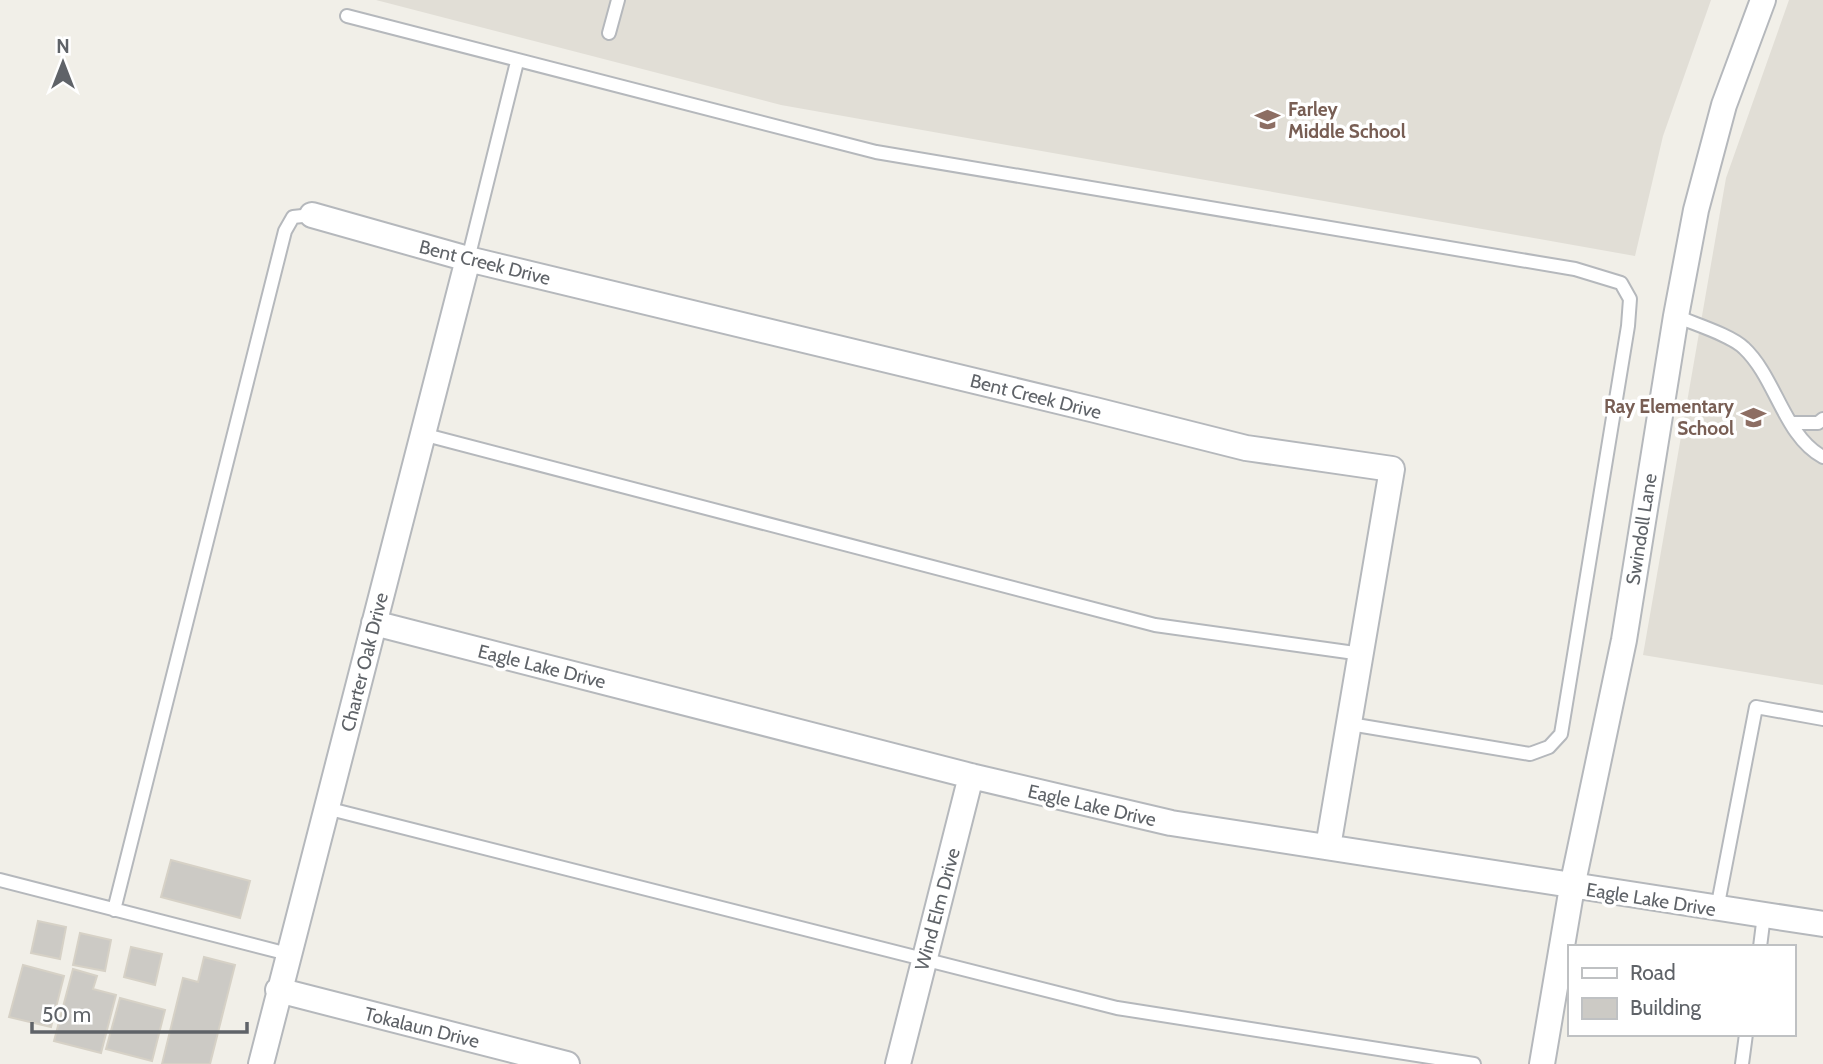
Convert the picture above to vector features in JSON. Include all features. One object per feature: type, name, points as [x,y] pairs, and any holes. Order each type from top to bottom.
[{"type":"street","name":"Swindoll Lane","points":[[1542,1064],[1572,887],[1623,640],[1676,316],[1708,156],[1763,0]]},
{"type":"street","name":"Bent Creek Drive","points":[[312,215],[468,259],[1082,407],[1199,438],[1392,469],[1328,847]]},
{"type":"street","name":"Charter Oak Drive","points":[[261,1064],[468,259]]},
{"type":"street","name":"Eagle Lake Drive","points":[[374,623],[971,776],[1171,823],[1823,924]]},
{"type":"street","name":"Wind Elm Drive","points":[[900,1053],[971,776]]},
{"type":"street","name":"Tokalaun Drive","points":[[278,990],[567,1064]]},
{"type":"lane","points":[[609,33],[618,0]]},
{"type":"lane","points":[[347,16],[517,62],[876,152],[1561,267],[1602,275],[1621,283],[1630,299],[1628,326],[1561,734],[1549,747],[1530,754],[1504,752],[1350,724]]},
{"type":"lane","points":[[468,259],[517,62]]},
{"type":"lane","points":[[114,910],[285,231],[292,217],[312,215]]},
{"type":"lane","points":[[1676,316],[1743,346],[1767,376],[1791,423],[1814,452],[1823,457]]},
{"type":"lane","points":[[1791,423],[1818,423],[1823,419]]},
{"type":"lane","points":[[422,435],[1156,625],[1362,654]]},
{"type":"lane","points":[[1717,909],[1756,707],[1823,719]]},
{"type":"lane","points":[[326,808],[924,957],[1116,1008],[1474,1064]]},
{"type":"lane","points":[[0,880],[288,954]]},
{"type":"lane","points":[[1760,945],[1765,915]]},
{"type":"lane","points":[[1742,1064],[1746,1036]]},
{"type":"shaded area","name":"Farley Middle School","points":[[376,0],[1711,0],[1663,136],[1635,256],[781,105]]},
{"type":"shaded area","name":"Ray Elementary School","points":[[1789,0],[1823,0],[1823,685],[1643,655],[1726,178]]},
{"type":"building","points":[[171,860],[250,881],[240,918],[161,897]]},
{"type":"building","points":[[38,921],[66,927],[60,959],[31,953]]},
{"type":"building","points":[[80,933],[111,940],[105,971],[73,965]]},
{"type":"building","points":[[131,947],[162,954],[155,985],[124,977]]},
{"type":"building","points":[[204,957],[235,965],[210,1064],[162,1064],[183,978],[198,982]]},
{"type":"building","points":[[23,965],[64,976],[51,1027],[9,1017]]},
{"type":"building","points":[[73,969],[97,976],[93,989],[116,995],[101,1053],[54,1041]]},
{"type":"building","points":[[120,998],[165,1010],[152,1061],[106,1049]]},
{"type":"place","name":"Farley Middle School","points":[[1268,120]]},
{"type":"place","name":"Ray Elementary School","points":[[1754,417]]}]
